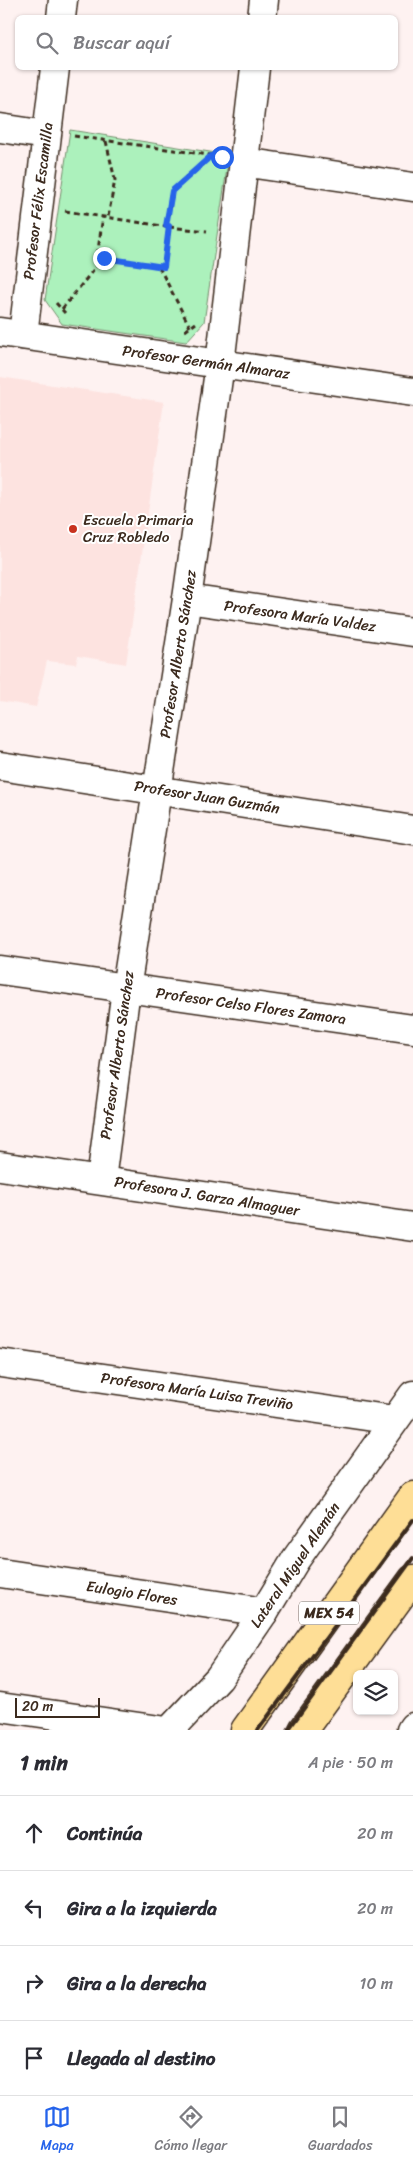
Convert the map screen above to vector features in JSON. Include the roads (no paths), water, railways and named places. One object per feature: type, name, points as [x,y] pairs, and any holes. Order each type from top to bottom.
[{"type":"highway","name":"MEX 54","points":[[245,1730],[413,1496]]},
{"type":"highway","name":"MEX 54","points":[[303,1730],[413,1579]]},
{"type":"street","points":[[61,15],[63,0]]},
{"type":"street","points":[[262,15],[264,0]]},
{"type":"street","name":"Profesor Félix Escamilla","points":[[12,334],[46,135],[54,70]]},
{"type":"street","name":"Profesor Alberto Sánchez","points":[[101,1180],[126,988],[187,599],[220,364],[233,160],[255,70]]},
{"type":"street","points":[[0,128],[46,135]]},
{"type":"street","points":[[233,160],[413,188]]},
{"type":"street","name":"Profesor Germán Almaraz","points":[[12,334],[413,392]]},
{"type":"street","name":"Profesora María Valdez","points":[[187,599],[413,632]]},
{"type":"street","name":"Profesor Juan Guzmán","points":[[0,766],[413,830]]},
{"type":"street","name":"Profesor Celso Flores Zamora","points":[[0,970],[413,1029]]},
{"type":"street","name":"Profesora J. Garza Almaguer","points":[[0,1166],[413,1227]]},
{"type":"street","name":"Profesora María Luisa Treviño","points":[[0,1363],[394,1420]]},
{"type":"street","name":"Lateral Miguel Alemán","points":[[170,1730],[219,1678],[264,1612],[296,1559],[413,1395]]},
{"type":"street","name":"Eulogio Flores","points":[[0,1573],[264,1612]]},
{"type":"street","points":[[0,1707],[160,1730]]},
{"type":"street","points":[[410,1730],[413,1727]]},
{"type":"railway","points":[[258,1730],[413,1520]]},
{"type":"railway","points":[[288,1730],[413,1558]]},
{"type":"place","name":"Escuela Primaria Cruz Robledo","points":[[73,529]]}]
